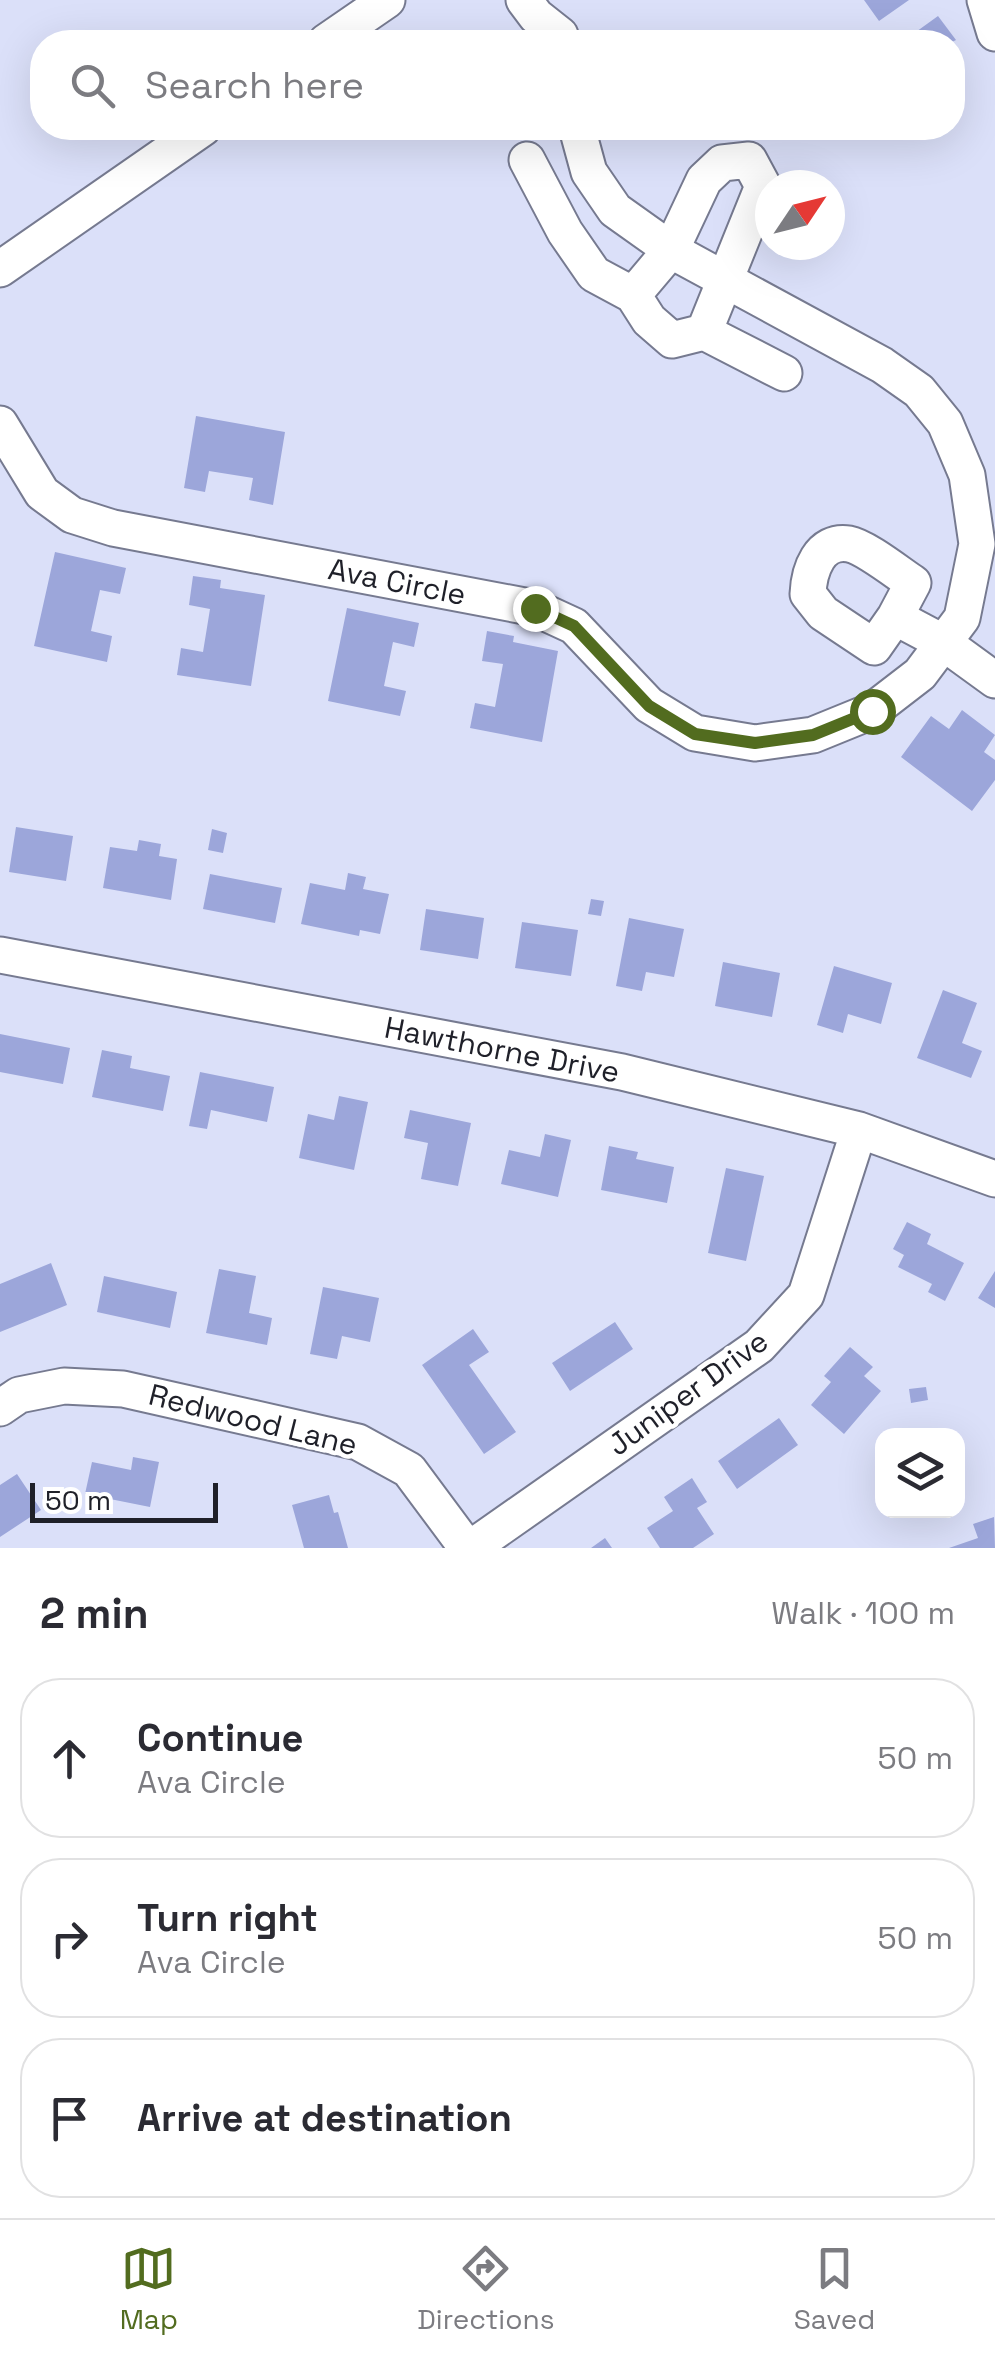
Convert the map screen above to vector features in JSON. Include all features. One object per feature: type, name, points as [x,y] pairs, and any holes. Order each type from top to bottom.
[{"type":"street","points":[[343,30],[387,0]]},
{"type":"street","points":[[524,0],[551,30]]},
{"type":"street","points":[[561,30],[562,0]]},
{"type":"street","points":[[984,0],[995,33]]},
{"type":"street","points":[[0,269],[185,140]]},
{"type":"street","name":"Ava Circle","points":[[0,424],[42,493],[72,515],[113,528],[535,608],[574,626],[649,706],[695,734],[755,743],[813,735],[872,711],[920,674],[962,618],[976,544],[968,475],[945,422],[919,391],[882,364],[671,250],[615,210],[589,172],[580,140]]},
{"type":"street","points":[[527,160],[594,274],[633,295],[648,320],[672,340],[704,332],[784,374]]},
{"type":"street","points":[[633,295],[671,250],[704,180],[722,163],[749,160],[763,186],[704,332]]},
{"type":"street","points":[[895,617],[944,643],[995,680]]},
{"type":"street","name":"Hawthorne Drive","points":[[0,956],[622,1072],[859,1130],[995,1180]]},
{"type":"street","name":"Juniper Drive","points":[[469,1548],[759,1346],[806,1294],[859,1130]]},
{"type":"street","name":"Redwood Lane","points":[[0,1408],[19,1395],[64,1386],[123,1389],[358,1442],[409,1470],[469,1548]]},
{"type":"building","points":[[864,0],[909,0],[879,21]]},
{"type":"building","points":[[938,16],[948,30],[919,30]]},
{"type":"building","points":[[196,416],[285,432],[273,505],[249,500],[253,478],[209,471],[205,492],[184,488]]},
{"type":"building","points":[[55,552],[126,568],[120,594],[100,590],[91,631],[112,636],[107,662],[34,646]]},
{"type":"building","points":[[193,576],[221,580],[220,588],[265,595],[251,686],[177,675],[181,648],[203,652],[210,609],[189,605]]},
{"type":"building","points":[[347,608],[419,623],[414,647],[393,642],[384,686],[406,691],[400,716],[328,701]]},
{"type":"building","points":[[487,631],[514,636],[513,642],[558,651],[542,742],[470,728],[475,703],[495,707],[503,664],[482,661]]},
{"type":"building","points":[[962,710],[995,735],[984,752],[995,760],[995,780],[972,811],[901,757],[931,716],[949,729]]},
{"type":"building","points":[[16,827],[73,836],[66,881],[9,872]]},
{"type":"building","points":[[212,829],[227,833],[223,853],[208,850]]},
{"type":"building","points":[[139,840],[161,844],[159,856],[177,859],[171,900],[103,888],[110,847],[137,851]]},
{"type":"building","points":[[348,873],[366,877],[363,889],[389,894],[380,934],[360,930],[359,936],[301,924],[310,883],[345,890]]},
{"type":"building","points":[[210,874],[282,888],[275,923],[203,909]]},
{"type":"building","points":[[591,899],[604,901],[601,916],[588,914]]},
{"type":"building","points":[[426,909],[484,918],[478,959],[420,950]]},
{"type":"building","points":[[629,918],[684,929],[674,977],[646,972],[642,991],[616,986]]},
{"type":"building","points":[[522,922],[578,930],[571,976],[515,968]]},
{"type":"building","points":[[723,962],[780,973],[772,1017],[715,1006]]},
{"type":"building","points":[[834,966],[892,983],[881,1024],[848,1014],[843,1033],[817,1025]]},
{"type":"building","points":[[943,990],[977,1003],[962,1043],[982,1051],[971,1078],[917,1058]]},
{"type":"building","points":[[0,1034],[70,1048],[63,1084],[0,1072]]},
{"type":"building","points":[[102,1050],[132,1056],[130,1068],[170,1076],[163,1111],[92,1097]]},
{"type":"building","points":[[200,1072],[274,1087],[267,1122],[211,1110],[207,1129],[189,1126]]},
{"type":"building","points":[[339,1096],[368,1102],[354,1170],[299,1158],[308,1114],[334,1120]]},
{"type":"building","points":[[410,1110],[471,1123],[458,1186],[421,1179],[428,1143],[404,1138]]},
{"type":"building","points":[[545,1134],[571,1140],[558,1197],[501,1184],[509,1150],[540,1157]]},
{"type":"building","points":[[609,1146],[638,1152],[636,1159],[674,1167],[667,1203],[601,1190]]},
{"type":"building","points":[[726,1168],[764,1176],[746,1261],[708,1253]]},
{"type":"building","points":[[907,1222],[931,1234],[927,1244],[964,1263],[945,1301],[928,1292],[932,1284],[898,1267],[904,1255],[893,1249]]},
{"type":"building","points":[[51,1263],[67,1305],[0,1332],[0,1284]]},
{"type":"building","points":[[219,1269],[256,1276],[249,1313],[272,1318],[267,1345],[206,1333]]},
{"type":"building","points":[[995,1271],[995,1308],[978,1298]]},
{"type":"building","points":[[104,1276],[177,1292],[170,1328],[97,1312]]},
{"type":"building","points":[[323,1287],[379,1298],[370,1342],[342,1336],[337,1359],[310,1354]]},
{"type":"building","points":[[615,1322],[633,1349],[570,1391],[552,1363]]},
{"type":"building","points":[[473,1329],[489,1352],[469,1365],[516,1432],[484,1454],[422,1365]]},
{"type":"building","points":[[850,1347],[873,1367],[864,1376],[881,1391],[844,1434],[811,1405],[831,1382],[824,1376]]},
{"type":"building","points":[[926,1387],[928,1400],[911,1403],[909,1389]]},
{"type":"building","points":[[779,1418],[798,1445],[737,1489],[718,1461]]},
{"type":"building","points":[[133,1457],[159,1462],[150,1507],[85,1494],[92,1462],[131,1470]]},
{"type":"building","points":[[17,1474],[41,1510],[0,1537],[0,1485]]},
{"type":"building","points":[[692,1478],[707,1502],[697,1508],[714,1534],[693,1548],[660,1548],[647,1528],[673,1511],[664,1497]]},
{"type":"building","points":[[329,1495],[348,1548],[304,1548],[292,1505]]},
{"type":"building","points":[[994,1517],[995,1548],[949,1548],[978,1538],[973,1524]]},
{"type":"building","points":[[605,1538],[612,1548],[591,1548]]},
{"type":"route","points":[[535,608],[574,626],[649,706],[695,734],[755,743],[813,735],[872,711]]}]
